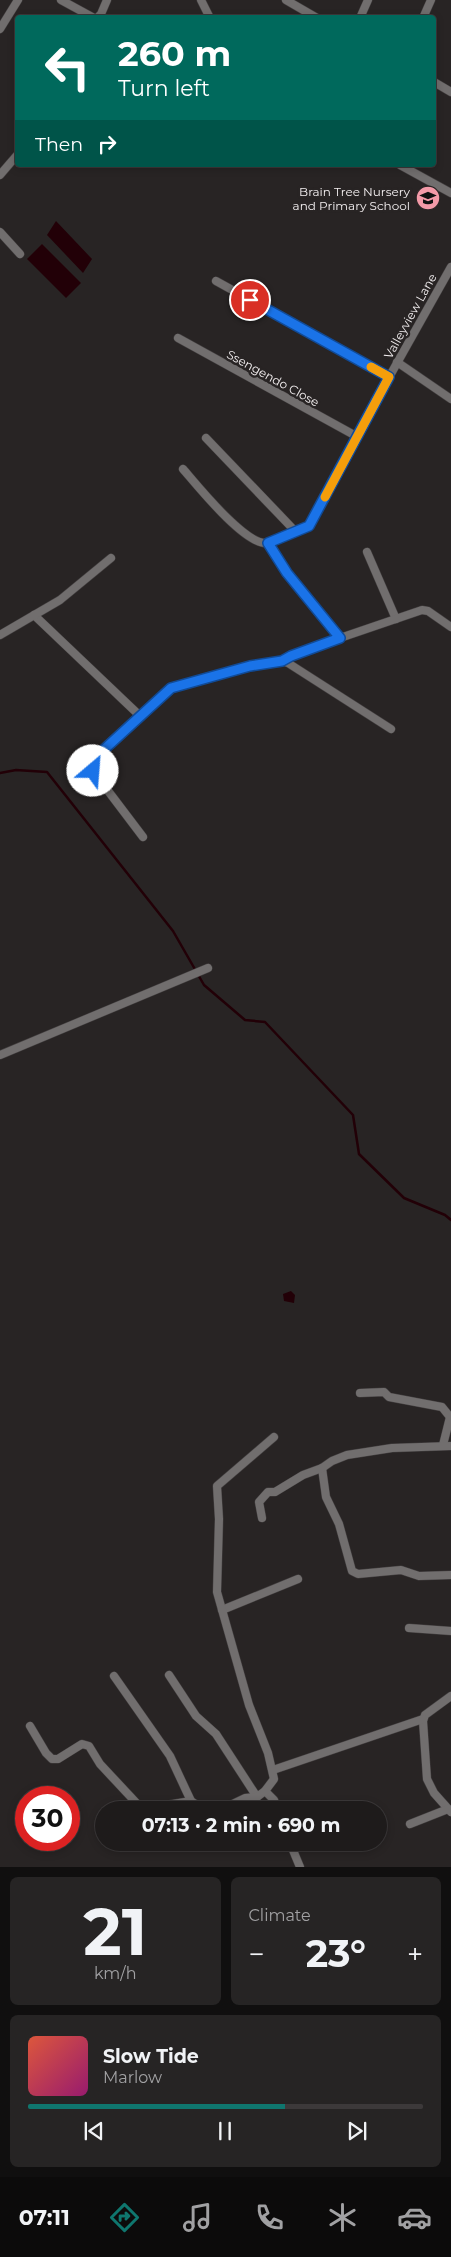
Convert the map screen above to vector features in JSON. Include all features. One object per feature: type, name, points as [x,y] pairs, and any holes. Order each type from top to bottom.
[{"type":"street","points":[[0,29],[18,0]]},
{"type":"street","points":[[61,0],[90,15]]},
{"type":"street","points":[[100,15],[107,0]]},
{"type":"street","points":[[201,0],[208,15]]},
{"type":"street","points":[[286,0],[312,15]]},
{"type":"street","points":[[361,15],[368,0]]},
{"type":"street","points":[[424,15],[431,0]]},
{"type":"street","points":[[436,83],[451,92]]},
{"type":"street","points":[[0,174],[15,157]]},
{"type":"street","points":[[404,167],[451,193]]},
{"type":"street","points":[[0,232],[20,254]]},
{"type":"street","name":"Valleyview Lane","points":[[268,543],[309,526],[356,436],[451,267]]},
{"type":"street","points":[[216,281],[389,377]]},
{"type":"street","name":"Ssengendo Close","points":[[178,338],[356,436]]},
{"type":"street","points":[[397,362],[451,399]]},
{"type":"street","points":[[206,438],[295,531]]},
{"type":"street","points":[[183,469],[222,513],[254,539],[268,543],[287,573],[340,638]]},
{"type":"street","points":[[366,552],[396,619]]},
{"type":"street","points":[[0,636],[60,600],[111,558]]},
{"type":"street","points":[[143,837],[93,771],[98,755],[171,688],[250,666],[282,661],[340,638],[422,610],[428,611],[451,627]]},
{"type":"street","points":[[34,615],[140,715]]},
{"type":"street","points":[[282,661],[391,729]]},
{"type":"street","points":[[0,1055],[208,968]]},
{"type":"street","points":[[262,1518],[259,1502],[266,1494],[275,1492],[312,1471],[347,1455],[383,1449],[447,1446],[450,1417],[442,1407],[389,1397],[384,1392],[360,1393]]},
{"type":"street","points":[[239,1801],[245,1798],[257,1797],[266,1791],[274,1779],[273,1770],[249,1706],[217,1588],[218,1485],[274,1437]]},
{"type":"street","points":[[322,1468],[326,1497],[339,1524],[352,1571],[358,1574],[401,1570],[419,1576],[451,1575]]},
{"type":"street","points":[[222,1610],[298,1579]]},
{"type":"street","points":[[409,1628],[451,1631]]},
{"type":"street","points":[[169,1675],[196,1716],[216,1734],[257,1797]]},
{"type":"street","points":[[114,1676],[170,1756],[191,1801]]},
{"type":"street","points":[[410,1824],[450,1811],[434,1793],[427,1779],[423,1719],[425,1715],[451,1696]]},
{"type":"street","points":[[273,1770],[423,1719]]},
{"type":"street","points":[[30,1726],[46,1753],[52,1759],[58,1759],[82,1744],[89,1746],[100,1764],[135,1801]]},
{"type":"street","points":[[266,1791],[274,1801]]},
{"type":"street","points":[[294,1851],[300,1867]]},
{"type":"shaded area","points":[[56,221],[92,259],[83,273],[47,235]]},
{"type":"shaded area","points":[[42,244],[81,283],[66,298],[27,259]]},
{"type":"shaded area","points":[[291,1291],[295,1295],[294,1303],[284,1301],[283,1294]]},
{"type":"waterway","points":[[0,773],[16,770],[47,772],[173,931],[204,985],[245,1020],[265,1022],[353,1115],[359,1154],[404,1198],[445,1215],[451,1220]]},
{"type":"slow traffic","points":[[325,497],[389,377],[371,367]]},
{"type":"place","name":"Brain Tree Nursery and Primary School","points":[[428,198]]},
{"type":"route","points":[[93,771],[98,755],[118,734],[171,688],[250,666],[282,661],[340,638],[287,573],[268,543],[288,533],[309,526],[389,377],[250,300]]}]
